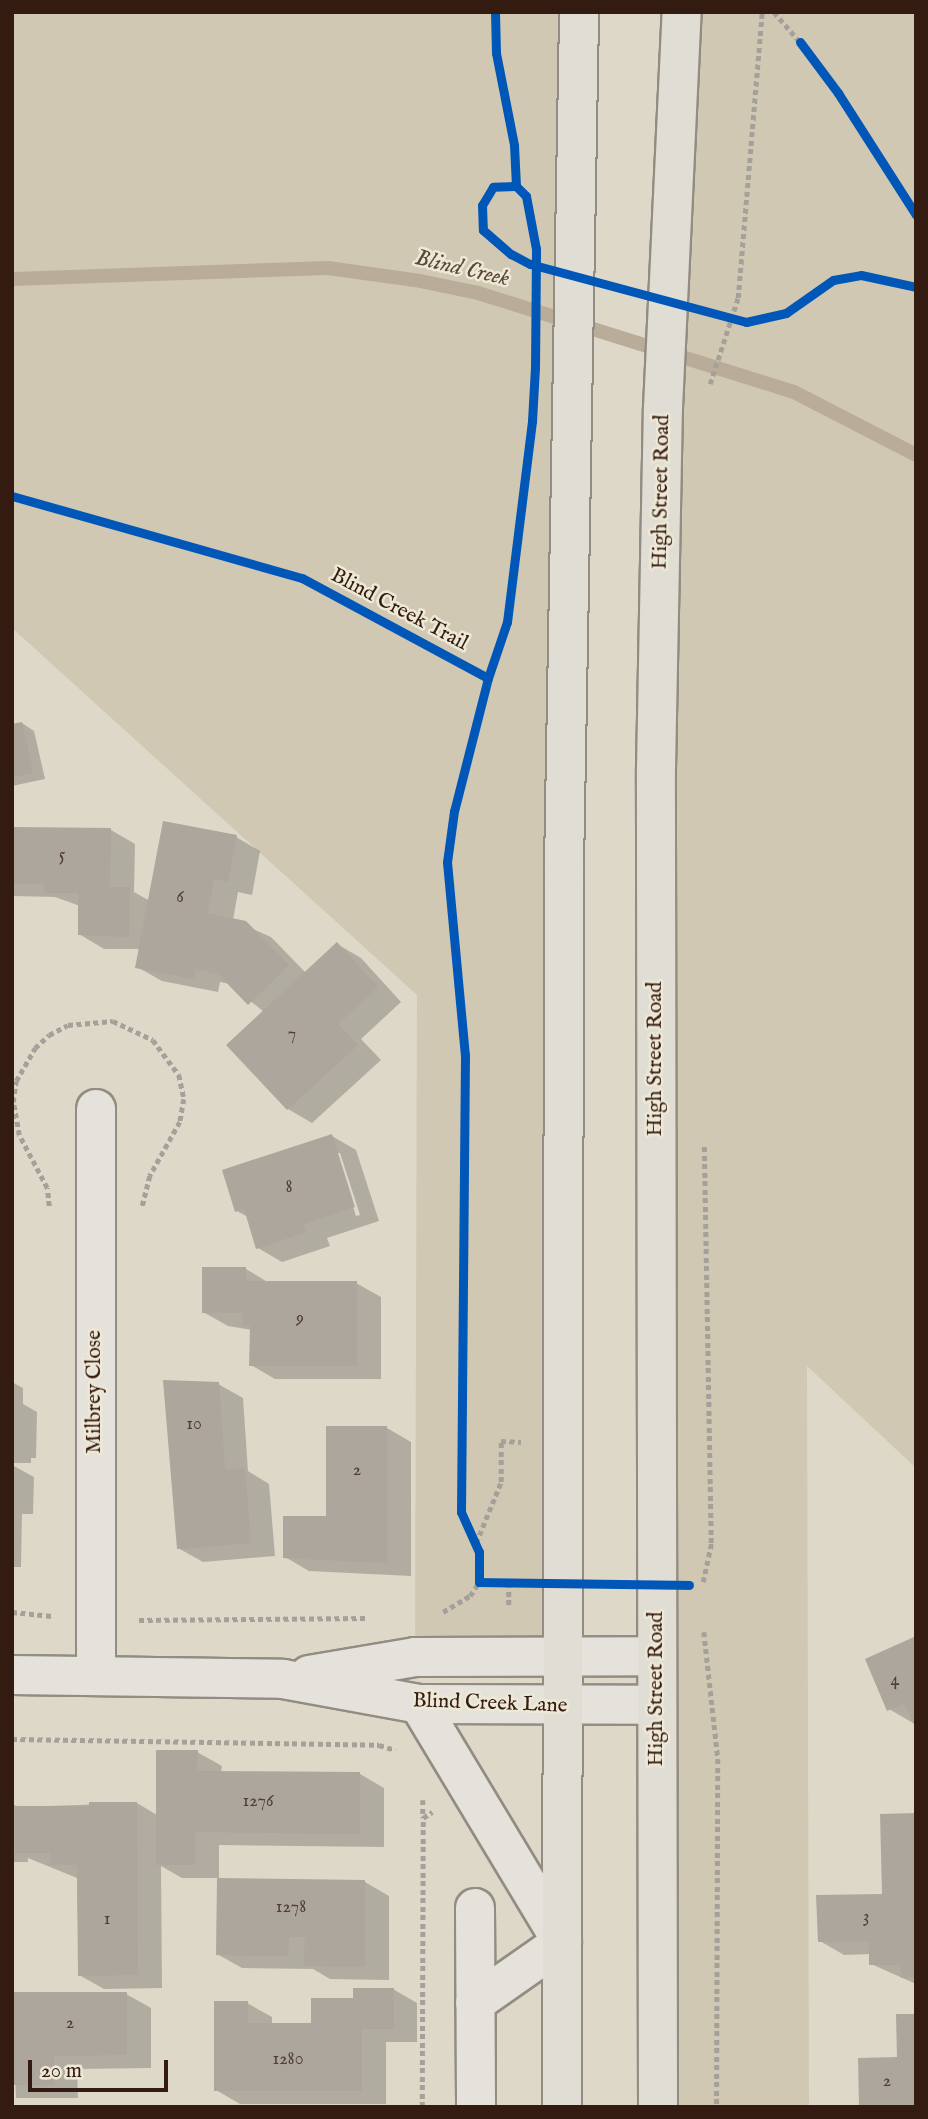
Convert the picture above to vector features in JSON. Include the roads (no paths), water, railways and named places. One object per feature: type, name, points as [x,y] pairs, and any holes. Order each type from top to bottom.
[{"type":"main road","points":[[562,2107],[564,881],[575,370],[579,12]]},
{"type":"main road","name":"High Street Road","points":[[658,2107],[656,1656],[673,1585],[656,769],[663,408],[672,268],[682,12]]},
{"type":"street","name":"Milbrey Close","points":[[96,1109],[96,1676]]},
{"type":"street","name":"Blind Creek Lane","points":[[283,1679],[415,1657],[656,1656]]},
{"type":"street","name":"Blind Creek Lane","points":[[12,1675],[283,1679],[419,1704],[657,1705]]},
{"type":"street","points":[[419,1704],[562,1942],[475,2003]]},
{"type":"street","points":[[475,1908],[476,2107]]},
{"type":"waterway","name":"Blind Creek","points":[[12,279],[328,268],[420,281],[478,293],[794,392],[916,455]]}]
